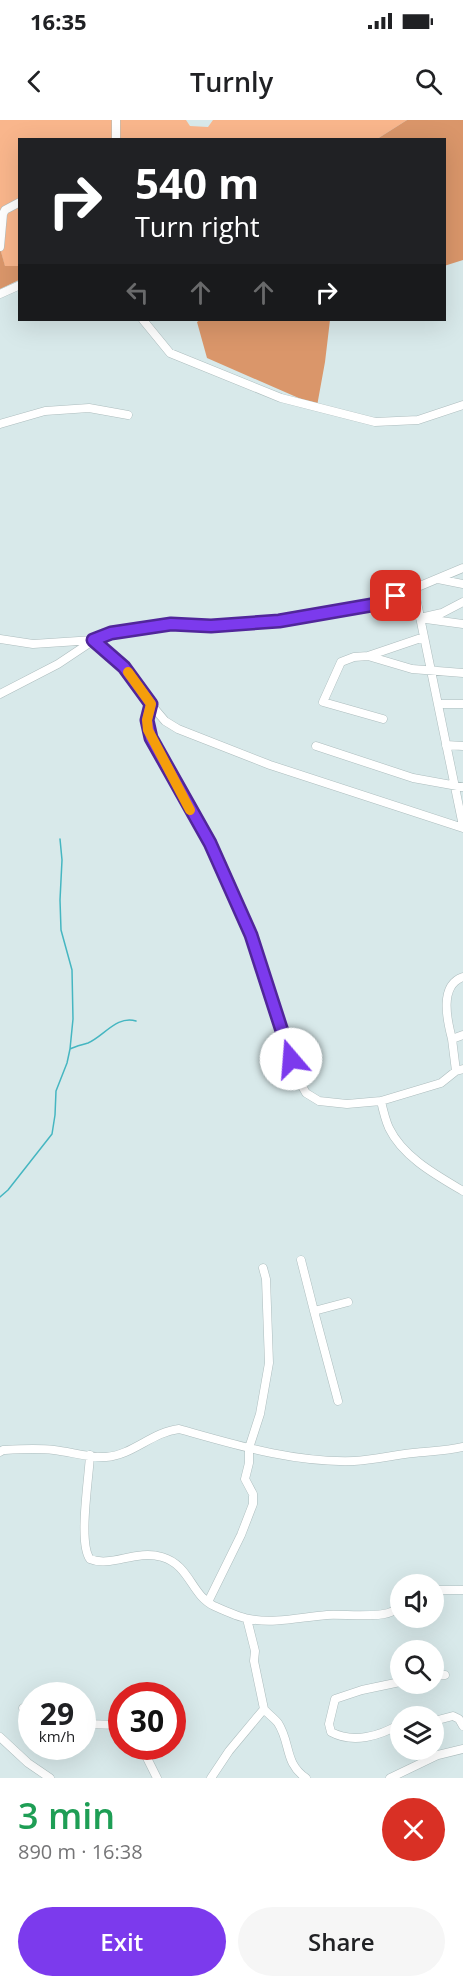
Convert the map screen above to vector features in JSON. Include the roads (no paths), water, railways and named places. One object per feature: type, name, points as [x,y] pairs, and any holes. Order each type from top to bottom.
[{"type":"street","points":[[116,120],[116,138]]},
{"type":"street","points":[[0,247],[3,214],[5,210],[18,203]]},
{"type":"street","points":[[0,294],[18,286]]},
{"type":"street","points":[[144,321],[170,354],[281,399],[375,422],[418,420],[463,405]]},
{"type":"street","points":[[0,424],[45,411],[89,408],[128,415]]},
{"type":"street","points":[[0,694],[58,664],[93,640],[111,633],[171,624],[211,626],[279,621],[377,604],[463,568]]},
{"type":"street","points":[[438,578],[463,584]]},
{"type":"street","points":[[0,639],[33,644],[93,640],[124,667],[165,721],[202,739],[270,765],[463,827],[459,786],[446,745],[414,588]]},
{"type":"street","points":[[420,618],[442,613],[463,602]]},
{"type":"street","points":[[420,618],[463,624]]},
{"type":"street","points":[[383,719],[323,702],[341,662],[354,657],[368,656],[424,637]]},
{"type":"street","points":[[368,656],[412,669],[463,673]]},
{"type":"street","points":[[151,704],[147,720],[151,738],[210,843],[251,935],[306,1093],[319,1101],[347,1104],[381,1101],[441,1083],[460,1070],[448,1023],[449,988],[456,980],[463,977]]},
{"type":"street","points":[[438,704],[463,704]]},
{"type":"street","points":[[446,745],[463,746]]},
{"type":"street","points":[[316,746],[412,778],[459,786]]},
{"type":"street","points":[[452,1039],[463,1035]]},
{"type":"street","points":[[381,1101],[386,1120],[395,1139],[428,1169],[463,1191]]},
{"type":"street","points":[[301,1260],[338,1401]]},
{"type":"street","points":[[208,1602],[242,1535],[253,1504],[253,1494],[245,1479],[249,1463],[249,1448],[260,1414],[269,1363],[263,1268]]},
{"type":"street","points":[[314,1311],[348,1302]]},
{"type":"street","points":[[0,1452],[32,1448],[105,1457],[127,1452],[153,1436],[179,1429],[266,1453],[320,1460],[355,1461],[447,1451],[463,1447]]},
{"type":"street","points":[[90,1455],[84,1535],[84,1549],[90,1559],[104,1562],[143,1554],[167,1558],[178,1565],[199,1594],[208,1602],[247,1619],[279,1621],[325,1615],[390,1613]]},
{"type":"street","points":[[444,1590],[463,1590]]},
{"type":"street","points":[[247,1619],[255,1651],[254,1661],[264,1709],[278,1724],[295,1769],[306,1778]]},
{"type":"street","points":[[390,1684],[335,1699],[329,1725],[331,1732],[337,1735],[355,1738],[379,1735],[390,1729]]},
{"type":"street","points":[[212,1778],[229,1751],[264,1709]]},
{"type":"street","points":[[444,1718],[453,1716],[459,1719],[463,1726]]},
{"type":"street","points":[[0,1737],[28,1763],[50,1778]]},
{"type":"street","points":[[390,1778],[438,1755],[463,1749]]},
{"type":"street","points":[[148,1760],[157,1778]]},
{"type":"waterway","points":[[0,1197],[52,1134],[56,1091],[70,1049],[73,1019],[72,970],[61,930],[60,839]]},
{"type":"waterway","points":[[70,1049],[94,1040],[117,1023],[136,1021]]}]
